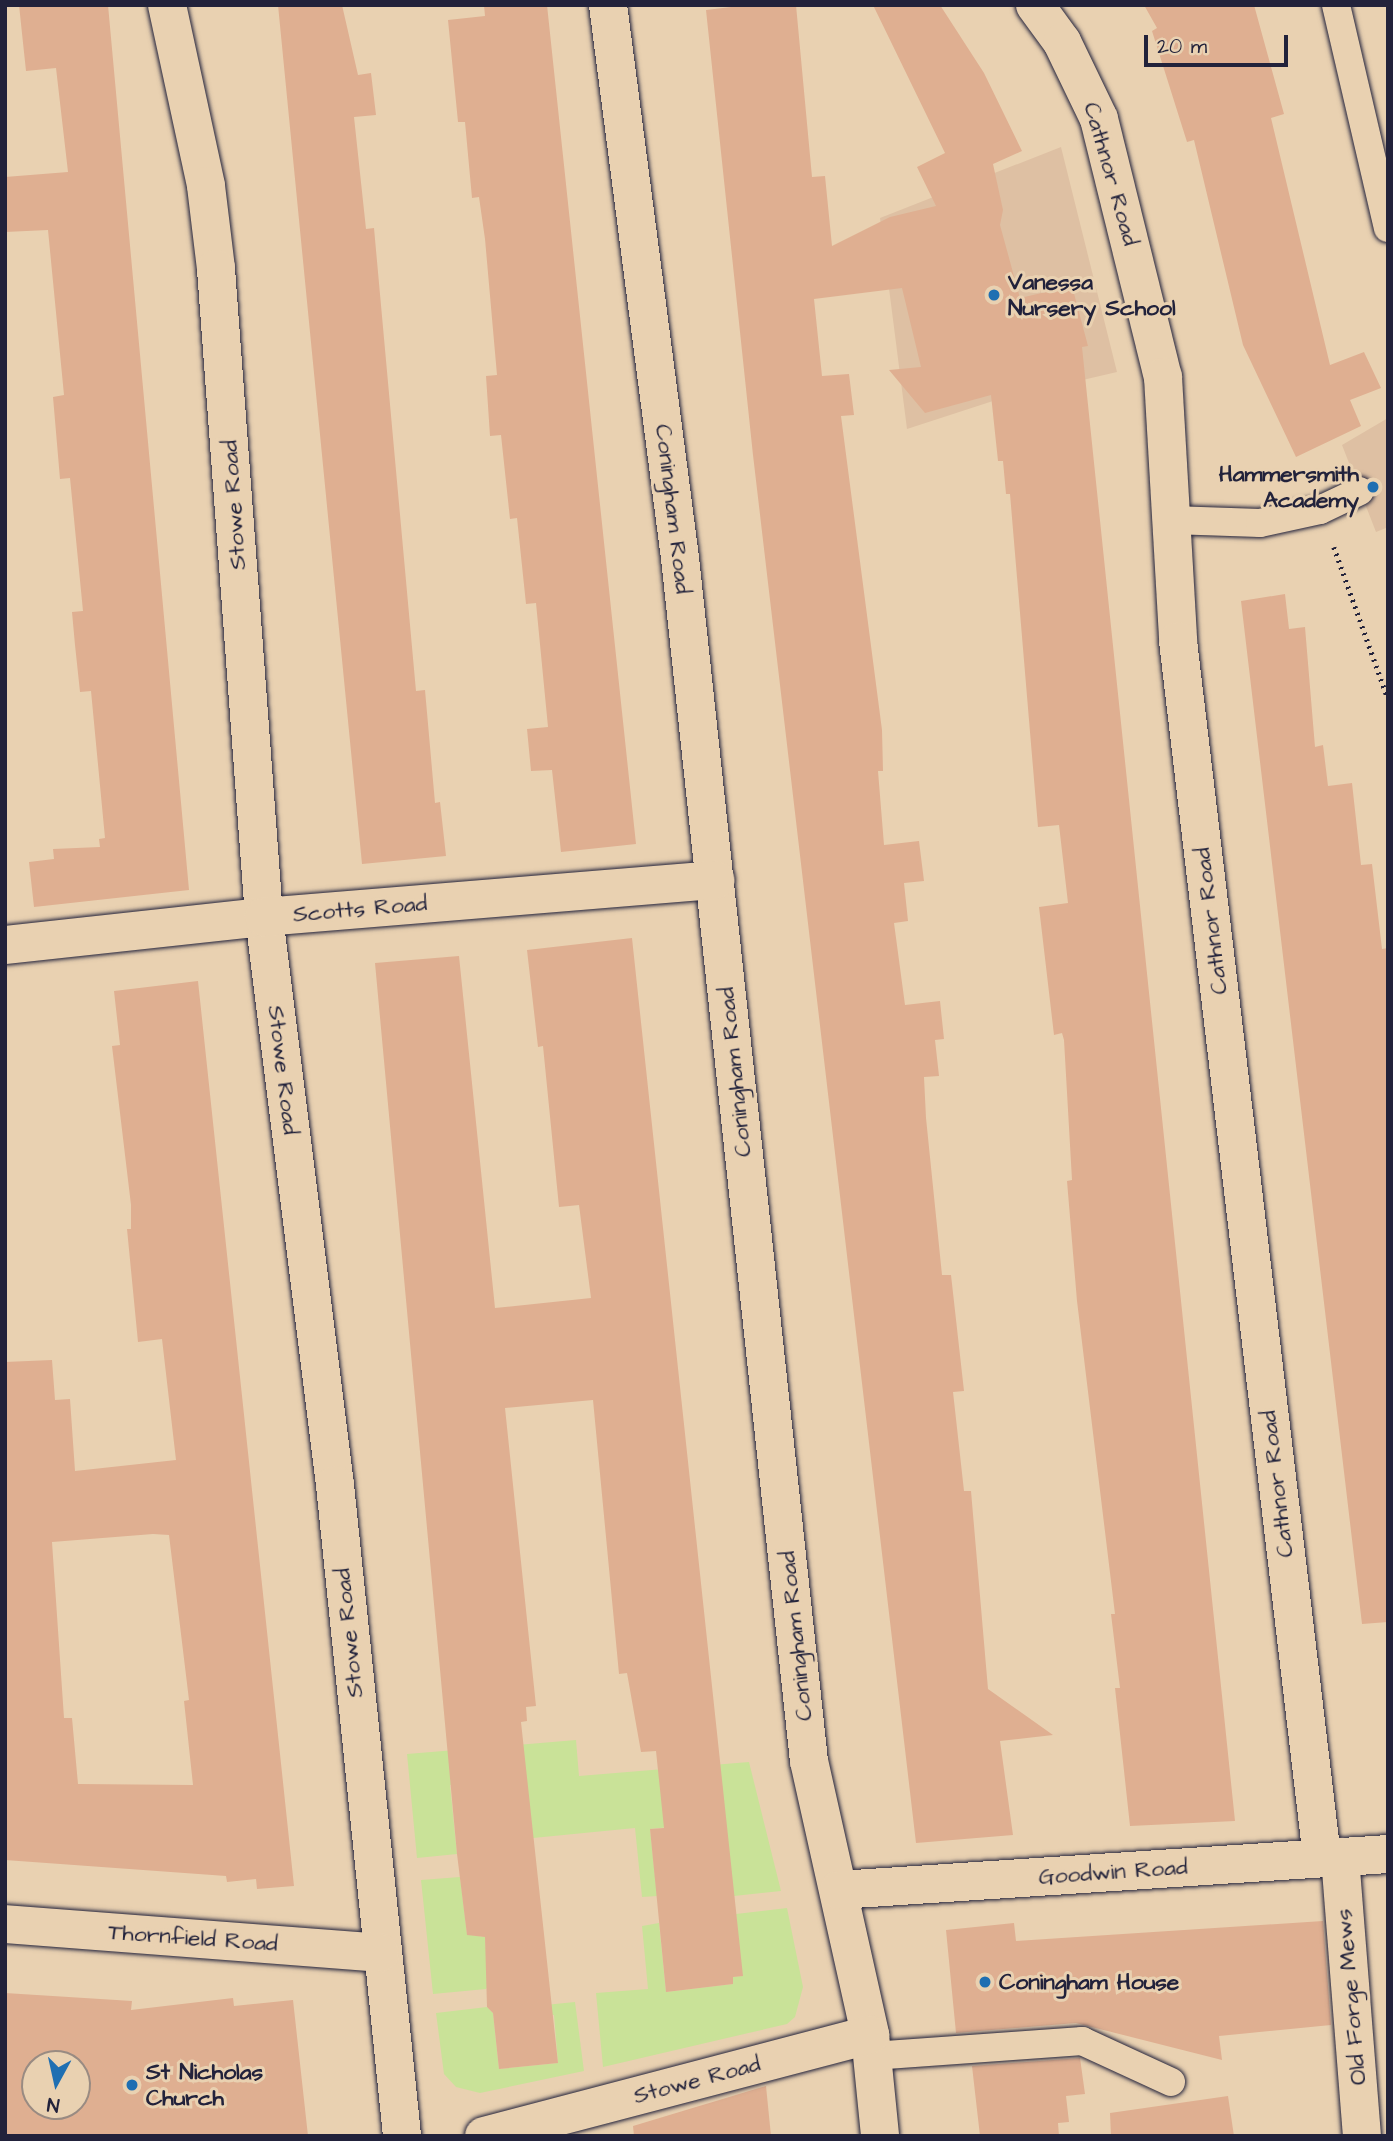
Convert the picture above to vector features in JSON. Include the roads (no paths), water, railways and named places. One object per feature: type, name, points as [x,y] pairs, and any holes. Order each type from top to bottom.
[{"type":"street","name":"Stowe Road","points":[[167,5],[206,186],[216,268],[264,917],[335,1485],[380,1953],[402,2136]]},
{"type":"street","name":"Coningham Road","points":[[608,5],[680,558],[808,1761],[839,1890],[871,2046],[880,2136]]},
{"type":"street","name":"Cathnor Road","points":[[1035,5],[1082,80],[1118,184],[1163,377],[1178,641],[1331,1858]]},
{"type":"street","name":"Scotts Road","points":[[5,945],[264,917],[715,880]]},
{"type":"street","name":"Goodwin Road","points":[[839,1890],[1388,1854]]},
{"type":"street","name":"Old Forge Mews","points":[[1331,1858],[1363,2136]]},
{"type":"street","name":"Thornfield Road","points":[[5,1924],[380,1953]]},
{"type":"street","name":"Stowe Road","points":[[484,2136],[871,2046]]},
{"type":"lane","points":[[1336,5],[1388,228]]},
{"type":"lane","points":[[1171,520],[1260,523],[1321,510],[1360,491]]},
{"type":"lane","points":[[871,2046],[1082,2041],[1171,2082]]},
{"type":"place","name":"Vanessa Nursery School","points":[[994,295]]},
{"type":"place","name":"Hammersmith Academy","points":[[1373,487]]},
{"type":"place","name":"Coningham House","points":[[985,1982]]},
{"type":"place","name":"St Nicholas Church","points":[[132,2085]]}]
